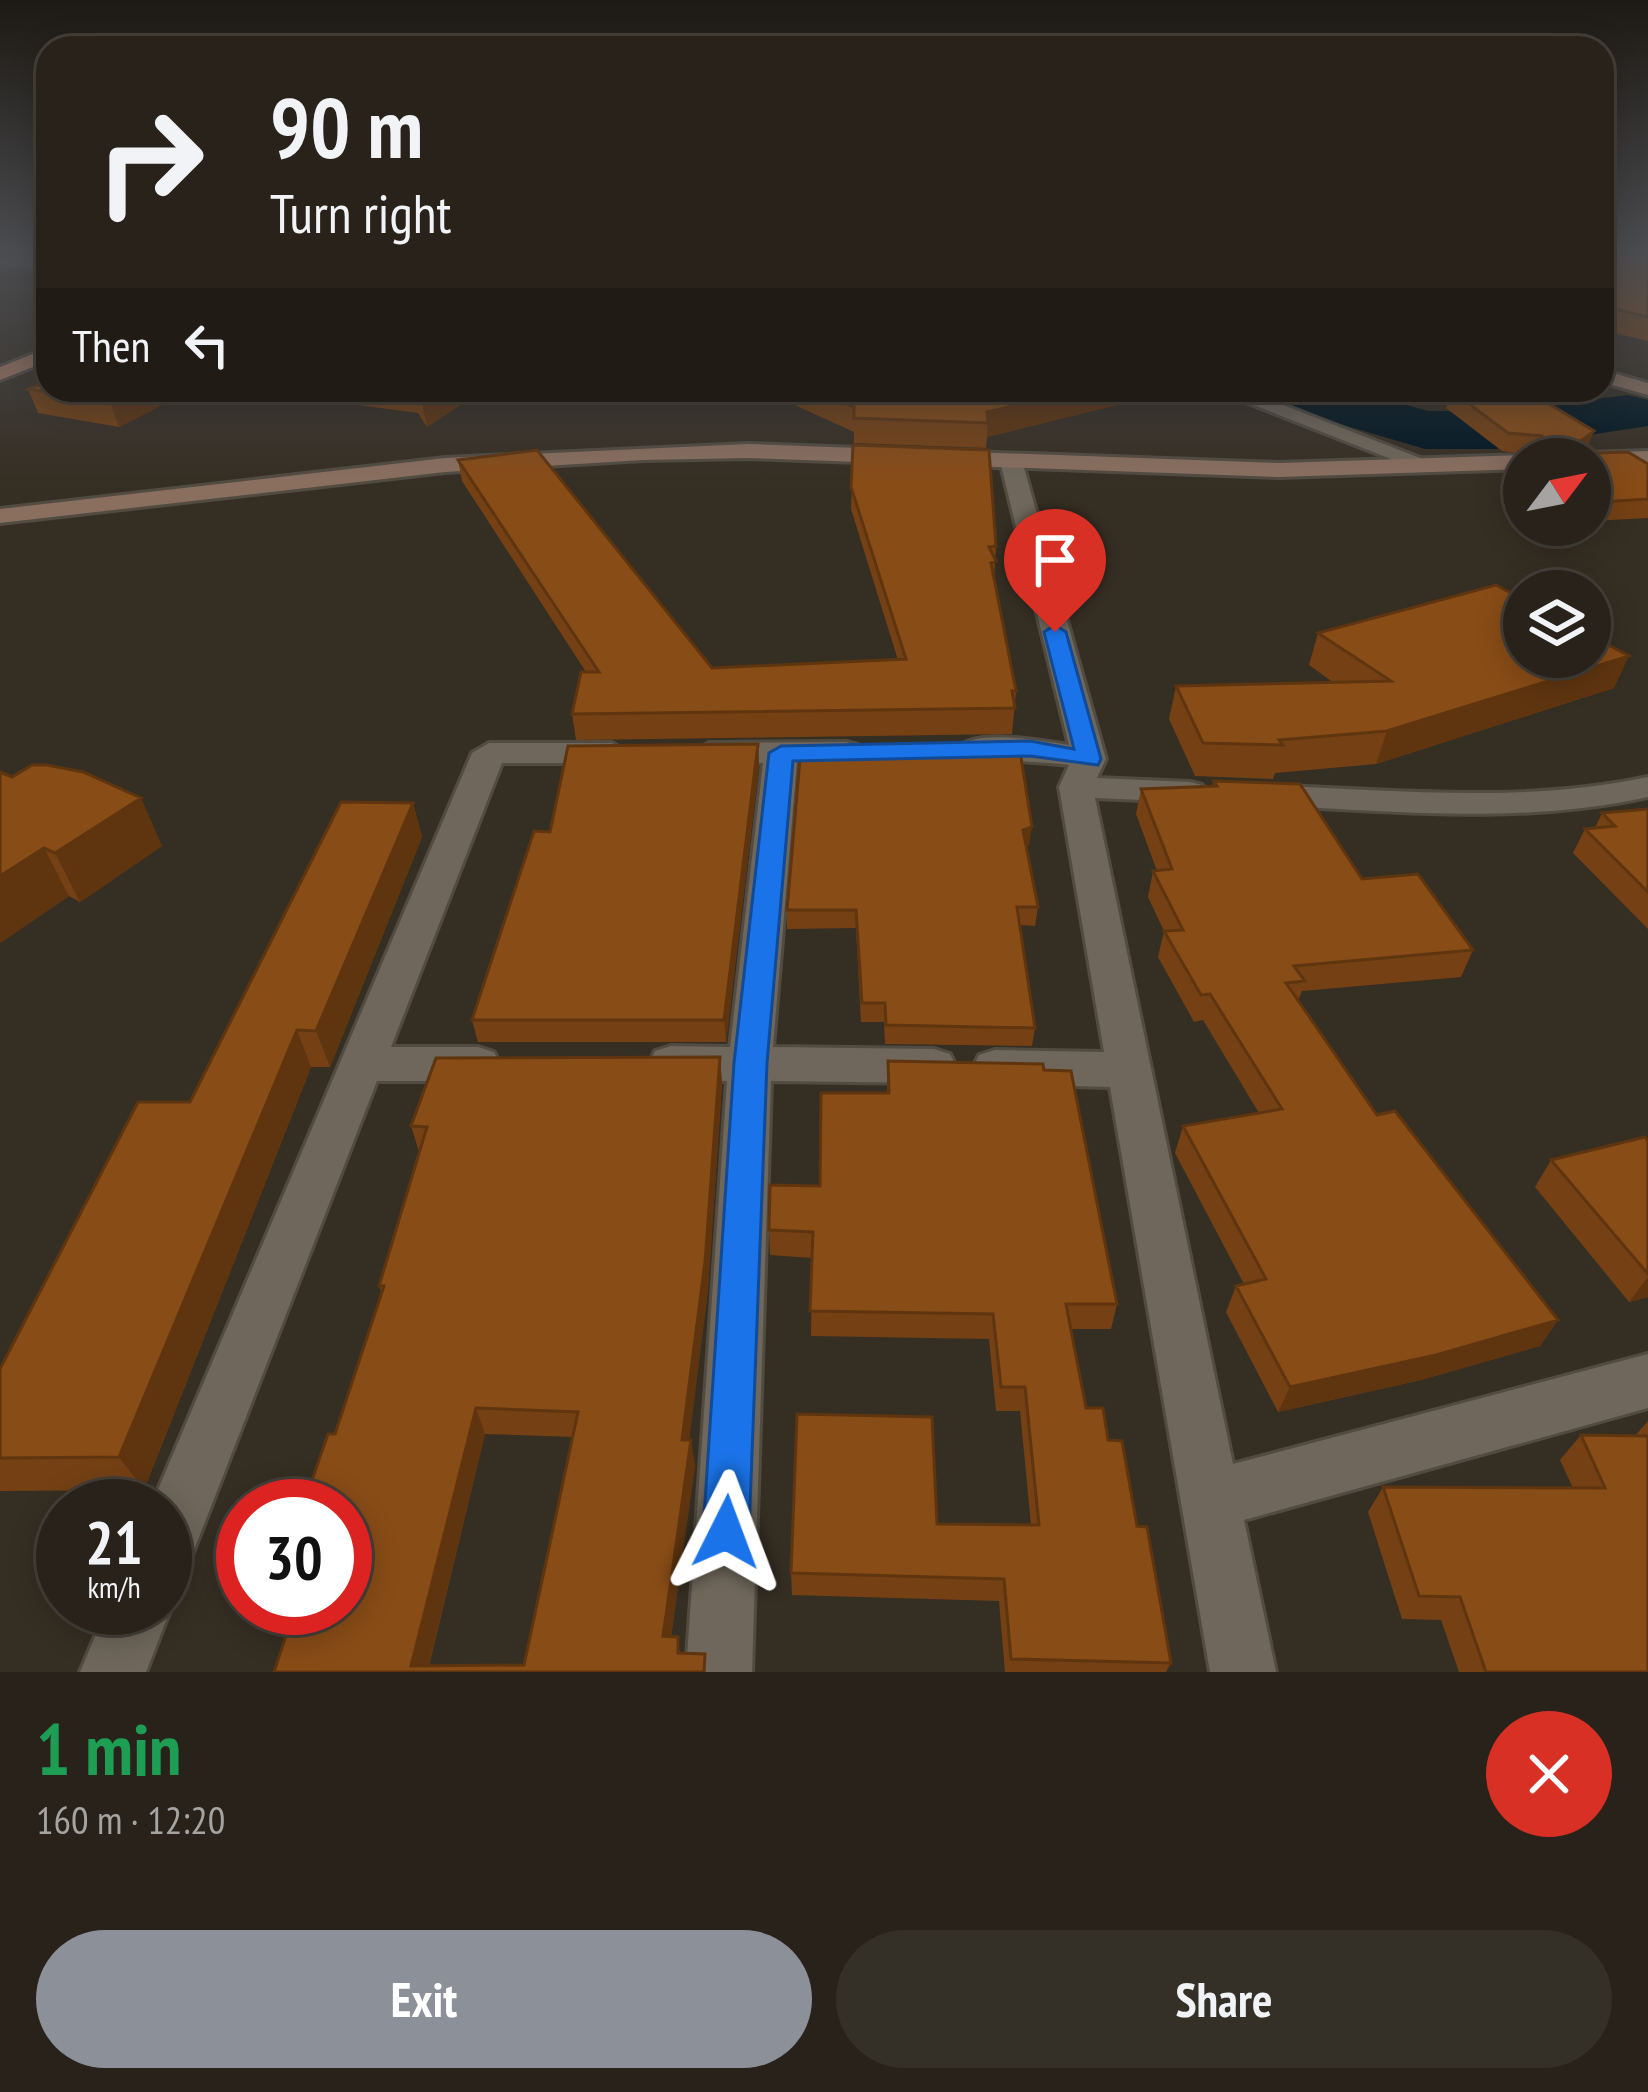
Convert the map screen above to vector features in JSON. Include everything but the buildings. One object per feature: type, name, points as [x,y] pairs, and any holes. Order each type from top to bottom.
[{"type":"main road","points":[[0,374],[36,359]]},
{"type":"street","points":[[1614,379],[1648,388]]},
{"type":"street","points":[[1257,402],[1427,465]]},
{"type":"street","points":[[0,516],[562,456],[748,451],[1279,470],[1503,463]]},
{"type":"street","points":[[1611,459],[1648,458]]},
{"type":"street","points":[[1011,461],[1082,773],[1130,1070],[1243,1672]]},
{"type":"street","points":[[940,750],[1030,748],[1082,773],[1392,800],[1541,801],[1615,796],[1648,787]]},
{"type":"street","points":[[192,1481],[489,753],[894,751]]},
{"type":"street","points":[[719,1672],[750,1063],[781,753]]},
{"type":"street","points":[[637,1063],[1130,1070]]},
{"type":"street","points":[[364,1064],[523,1064]]},
{"type":"street","points":[[1208,1500],[1648,1381]]},
{"type":"street","points":[[113,1672],[128,1635]]},
{"type":"waterway","points":[[1330,402],[1425,430],[1495,430],[1628,413]]},
{"type":"route","points":[[726,1532],[750,1063],[781,753],[1030,748],[1089,759],[1055,632]]}]
